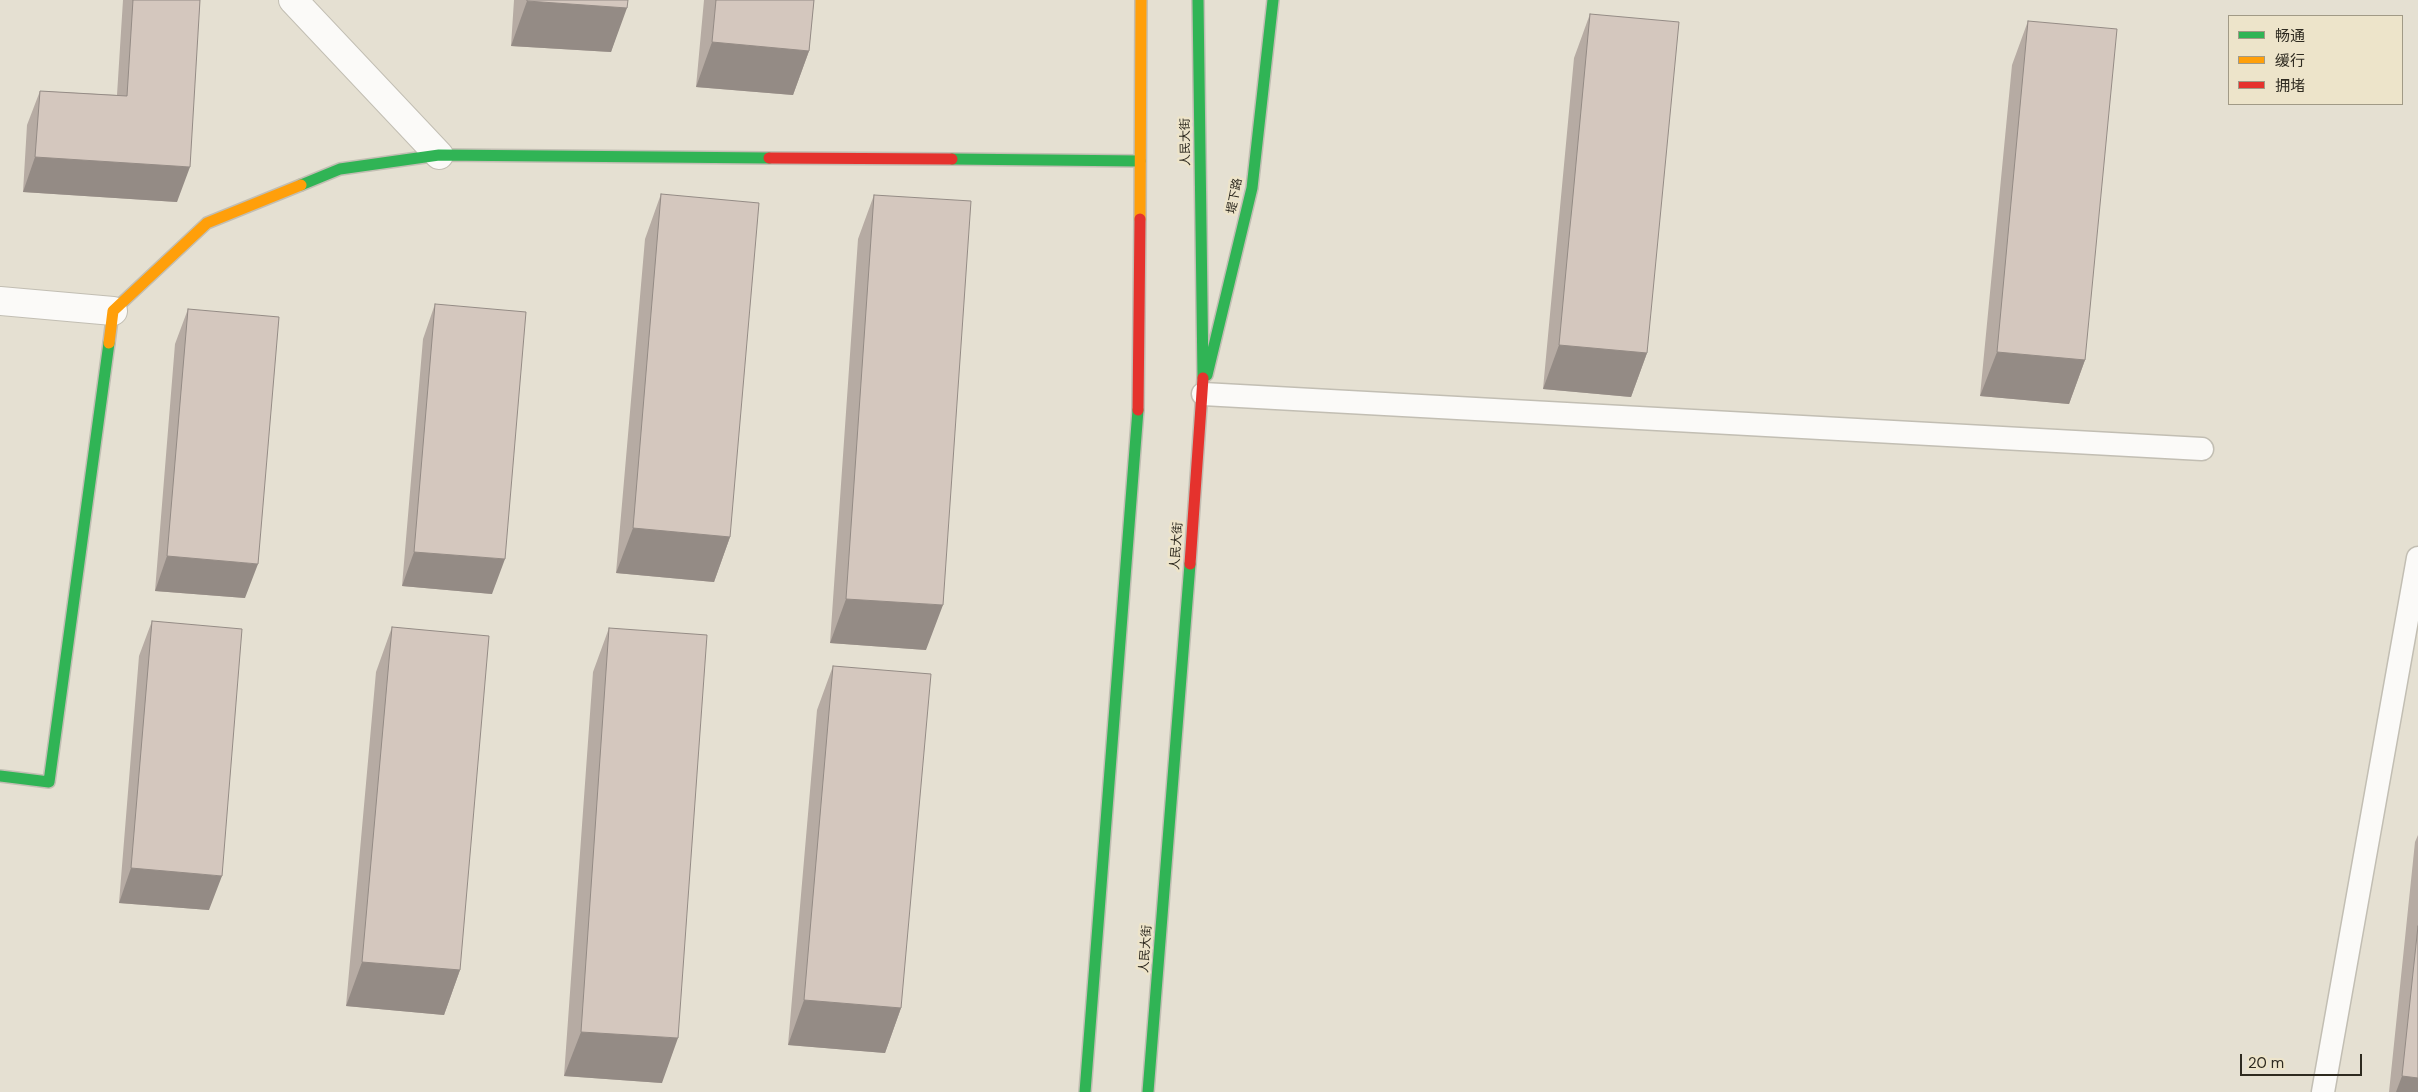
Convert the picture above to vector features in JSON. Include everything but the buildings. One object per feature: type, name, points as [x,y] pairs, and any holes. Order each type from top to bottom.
[{"type":"main road","points":[[1086,1092],[1139,396],[1141,0]]},
{"type":"main road","name":"人民大街","points":[[1148,1092],[1203,394],[1198,0]]},
{"type":"main road","name":"堤下路","points":[[1203,394],[1252,188],[1273,0]]},
{"type":"main road","points":[[0,776],[49,782],[114,311],[207,223],[340,169],[439,155],[1140,161]]},
{"type":"street","points":[[292,0],[439,155]]},
{"type":"street","points":[[0,301],[114,311]]},
{"type":"lane","points":[[1203,394],[2202,449]]},
{"type":"lane","points":[[2323,1092],[2418,558]]},
{"type":"traffic: fast","points":[[1198,0],[1203,378]]},
{"type":"traffic: fast","points":[[1207,375],[1252,188],[1273,0]]},
{"type":"traffic: fast","points":[[301,185],[340,169],[439,155],[769,158]]},
{"type":"traffic: fast","points":[[952,159],[1140,161]]},
{"type":"traffic: fast","points":[[0,776],[49,782],[109,343]]},
{"type":"traffic: fast","points":[[1085,1092],[1138,410]]},
{"type":"traffic: fast","points":[[1148,1092],[1190,564]]},
{"type":"traffic: slow","points":[[1140,219],[1141,0]]},
{"type":"traffic: slow","points":[[109,343],[113,311],[207,223],[301,185]]},
{"type":"traffic: jam","points":[[769,158],[952,159]]},
{"type":"traffic: jam","points":[[1138,410],[1140,219]]},
{"type":"traffic: jam","points":[[1190,564],[1203,378]]}]
